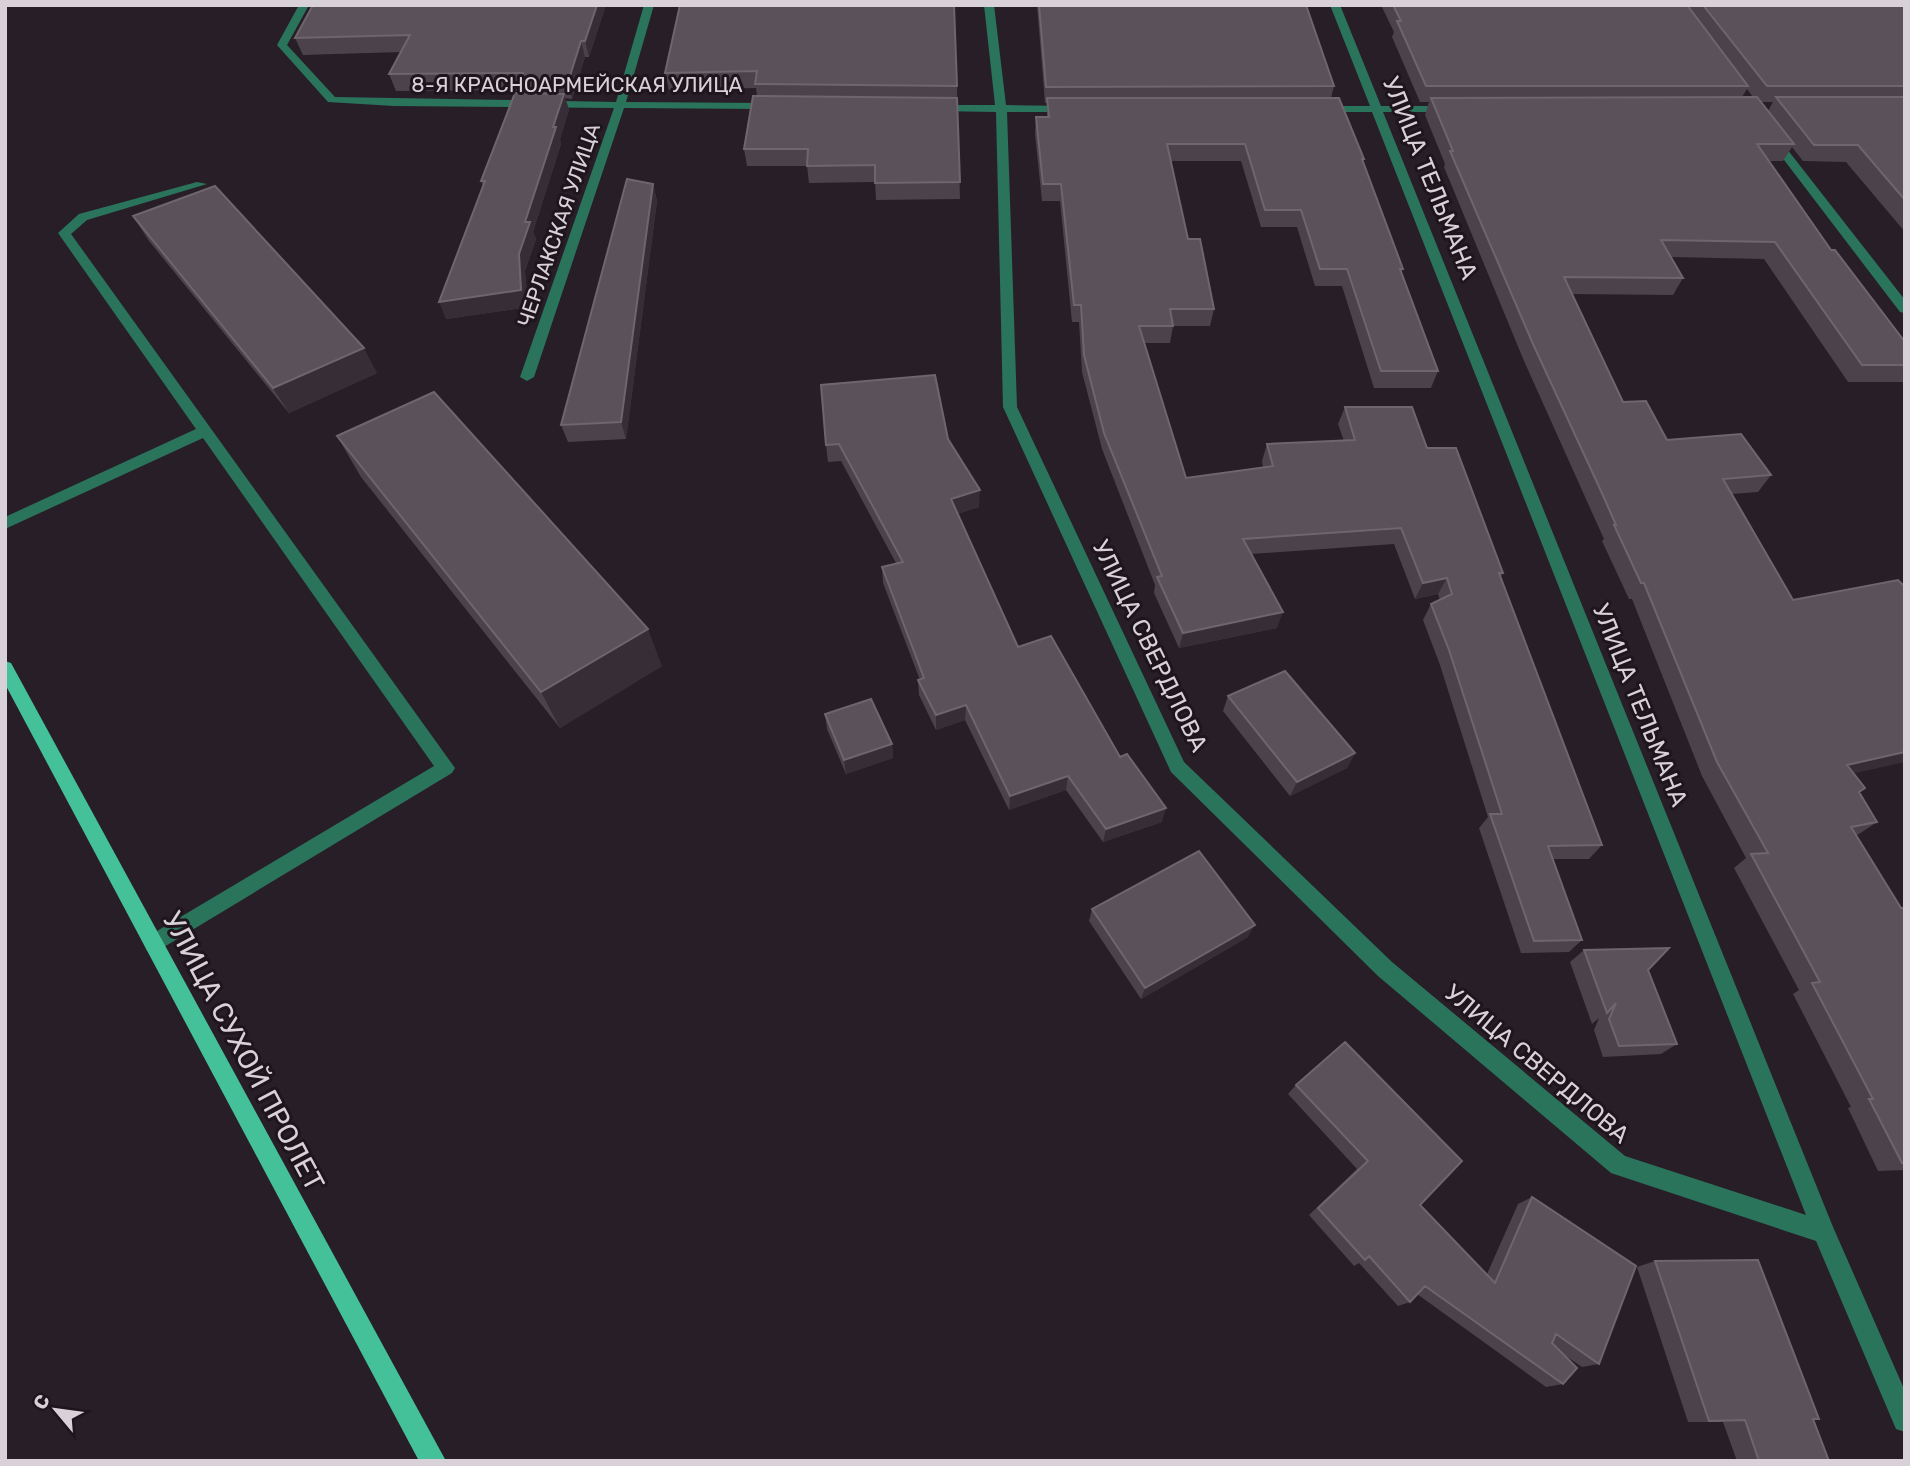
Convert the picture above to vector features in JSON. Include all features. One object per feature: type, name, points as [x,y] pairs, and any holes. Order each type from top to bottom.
[{"type":"main road","name":"УЛИЦА СУХОЙ ПРОЛЕТ","points":[[5,667],[433,1461]]},
{"type":"street","name":"8-Я КРАСНОАРМЕЙСКАЯ УЛИЦА","points":[[303,5],[282,45],[332,100],[394,103],[783,106]]},
{"type":"street","name":"ЧЕРЛАКСКАЯ УЛИЦА","points":[[527,377],[620,104],[649,5]]},
{"type":"street","name":"УЛИЦА СВЕРДЛОВА","points":[[989,5],[1001,109],[1010,407],[1177,767],[1385,969],[1619,1165],[1824,1232]]},
{"type":"street","name":"УЛИЦА ТЕЛЬМАНА","points":[[1335,5],[1824,1232],[1905,1420]]},
{"type":"street","points":[[919,108],[1084,109]]},
{"type":"street","points":[[1307,109],[1460,109]]},
{"type":"street","points":[[1768,131],[1905,309]]},
{"type":"street","points":[[154,944],[446,768],[64,233],[83,217],[201,184]]},
{"type":"street","points":[[5,524],[205,430]]},
{"type":"building","points":[[313,5],[597,5],[585,41],[581,41],[568,82],[520,81],[523,73],[389,74],[410,35],[295,38]]},
{"type":"building","points":[[680,5],[954,5],[957,86],[755,84],[757,71],[665,73]]},
{"type":"building","points":[[1039,5],[1306,5],[1334,86],[1046,87]]},
{"type":"building","points":[[1393,5],[1687,5],[1748,86],[1426,86],[1397,21],[1401,21]]},
{"type":"building","points":[[1703,5],[1905,5],[1905,86],[1767,86]]},
{"type":"building","points":[[515,93],[564,94],[525,222],[530,222],[519,254],[521,290],[439,302],[485,181],[481,181]]},
{"type":"building","points":[[753,96],[957,98],[960,182],[875,183],[875,165],[807,166],[808,149],[744,149]]},
{"type":"building","points":[[1757,97],[1794,144],[1757,144],[1831,250],[1835,250],[1905,342],[1905,365],[1862,365],[1775,242],[1661,240],[1683,278],[1564,277],[1623,402],[1646,401],[1667,440],[1741,434],[1771,475],[1723,479],[1793,600],[1898,580],[1905,587],[1905,752],[1847,765],[1865,788],[1859,792],[1877,822],[1851,827],[1901,908],[1905,908],[1905,1163],[1902,1163],[1869,1099],[1873,1099],[1812,983],[1820,982],[1751,854],[1768,853],[1717,762],[1644,583],[1641,583],[1614,525],[1533,344],[1450,151],[1453,151],[1431,98]]},
{"type":"building","points":[[1776,97],[1905,97],[1905,200],[1858,145],[1814,145]]},
{"type":"building","points":[[1047,98],[1339,98],[1364,159],[1403,269],[1400,269],[1438,371],[1381,371],[1347,269],[1320,269],[1301,210],[1265,210],[1245,144],[1167,144],[1188,239],[1200,239],[1214,309],[1170,309],[1173,326],[1139,326],[1186,478],[1273,466],[1267,444],[1355,440],[1345,407],[1412,407],[1427,448],[1456,448],[1503,573],[1499,573],[1602,845],[1548,846],[1582,940],[1534,941],[1490,814],[1502,814],[1449,650],[1431,604],[1452,594],[1447,578],[1423,583],[1401,528],[1243,539],[1283,612],[1183,633],[1157,577],[1162,576],[1104,433],[1084,355],[1081,305],[1074,305],[1061,184],[1043,184],[1036,117],[1049,117]]},
{"type":"building","points":[[627,179],[653,184],[621,422],[561,425]]},
{"type":"building","points":[[215,186],[364,348],[273,388],[133,216]]},
{"type":"building","points":[[935,375],[948,439],[980,490],[951,499],[1018,647],[1051,636],[1120,757],[1127,754],[1166,808],[1106,829],[1068,776],[1010,796],[966,705],[936,715],[918,680],[924,678],[882,567],[903,562],[839,444],[826,445],[821,385]]},
{"type":"building","points":[[434,392],[648,629],[541,692],[337,436]]},
{"type":"building","points":[[1285,671],[1355,753],[1297,782],[1228,696]]},
{"type":"building","points":[[871,699],[892,744],[844,760],[825,714]]},
{"type":"building","points":[[1199,851],[1255,925],[1145,988],[1092,909]]},
{"type":"building","points":[[1669,948],[1648,970],[1677,1044],[1619,1046],[1609,1019],[1616,1003],[1607,1013],[1584,950]]},
{"type":"building","points":[[1345,1042],[1462,1161],[1420,1205],[1495,1283],[1532,1197],[1636,1266],[1599,1364],[1556,1334],[1552,1343],[1577,1368],[1563,1384],[1425,1286],[1410,1302],[1369,1256],[1365,1260],[1318,1208],[1368,1161],[1296,1085]]},
{"type":"building","points":[[1758,1260],[1819,1419],[1813,1419],[1829,1461],[1759,1461],[1745,1420],[1709,1421],[1655,1261]]}]
